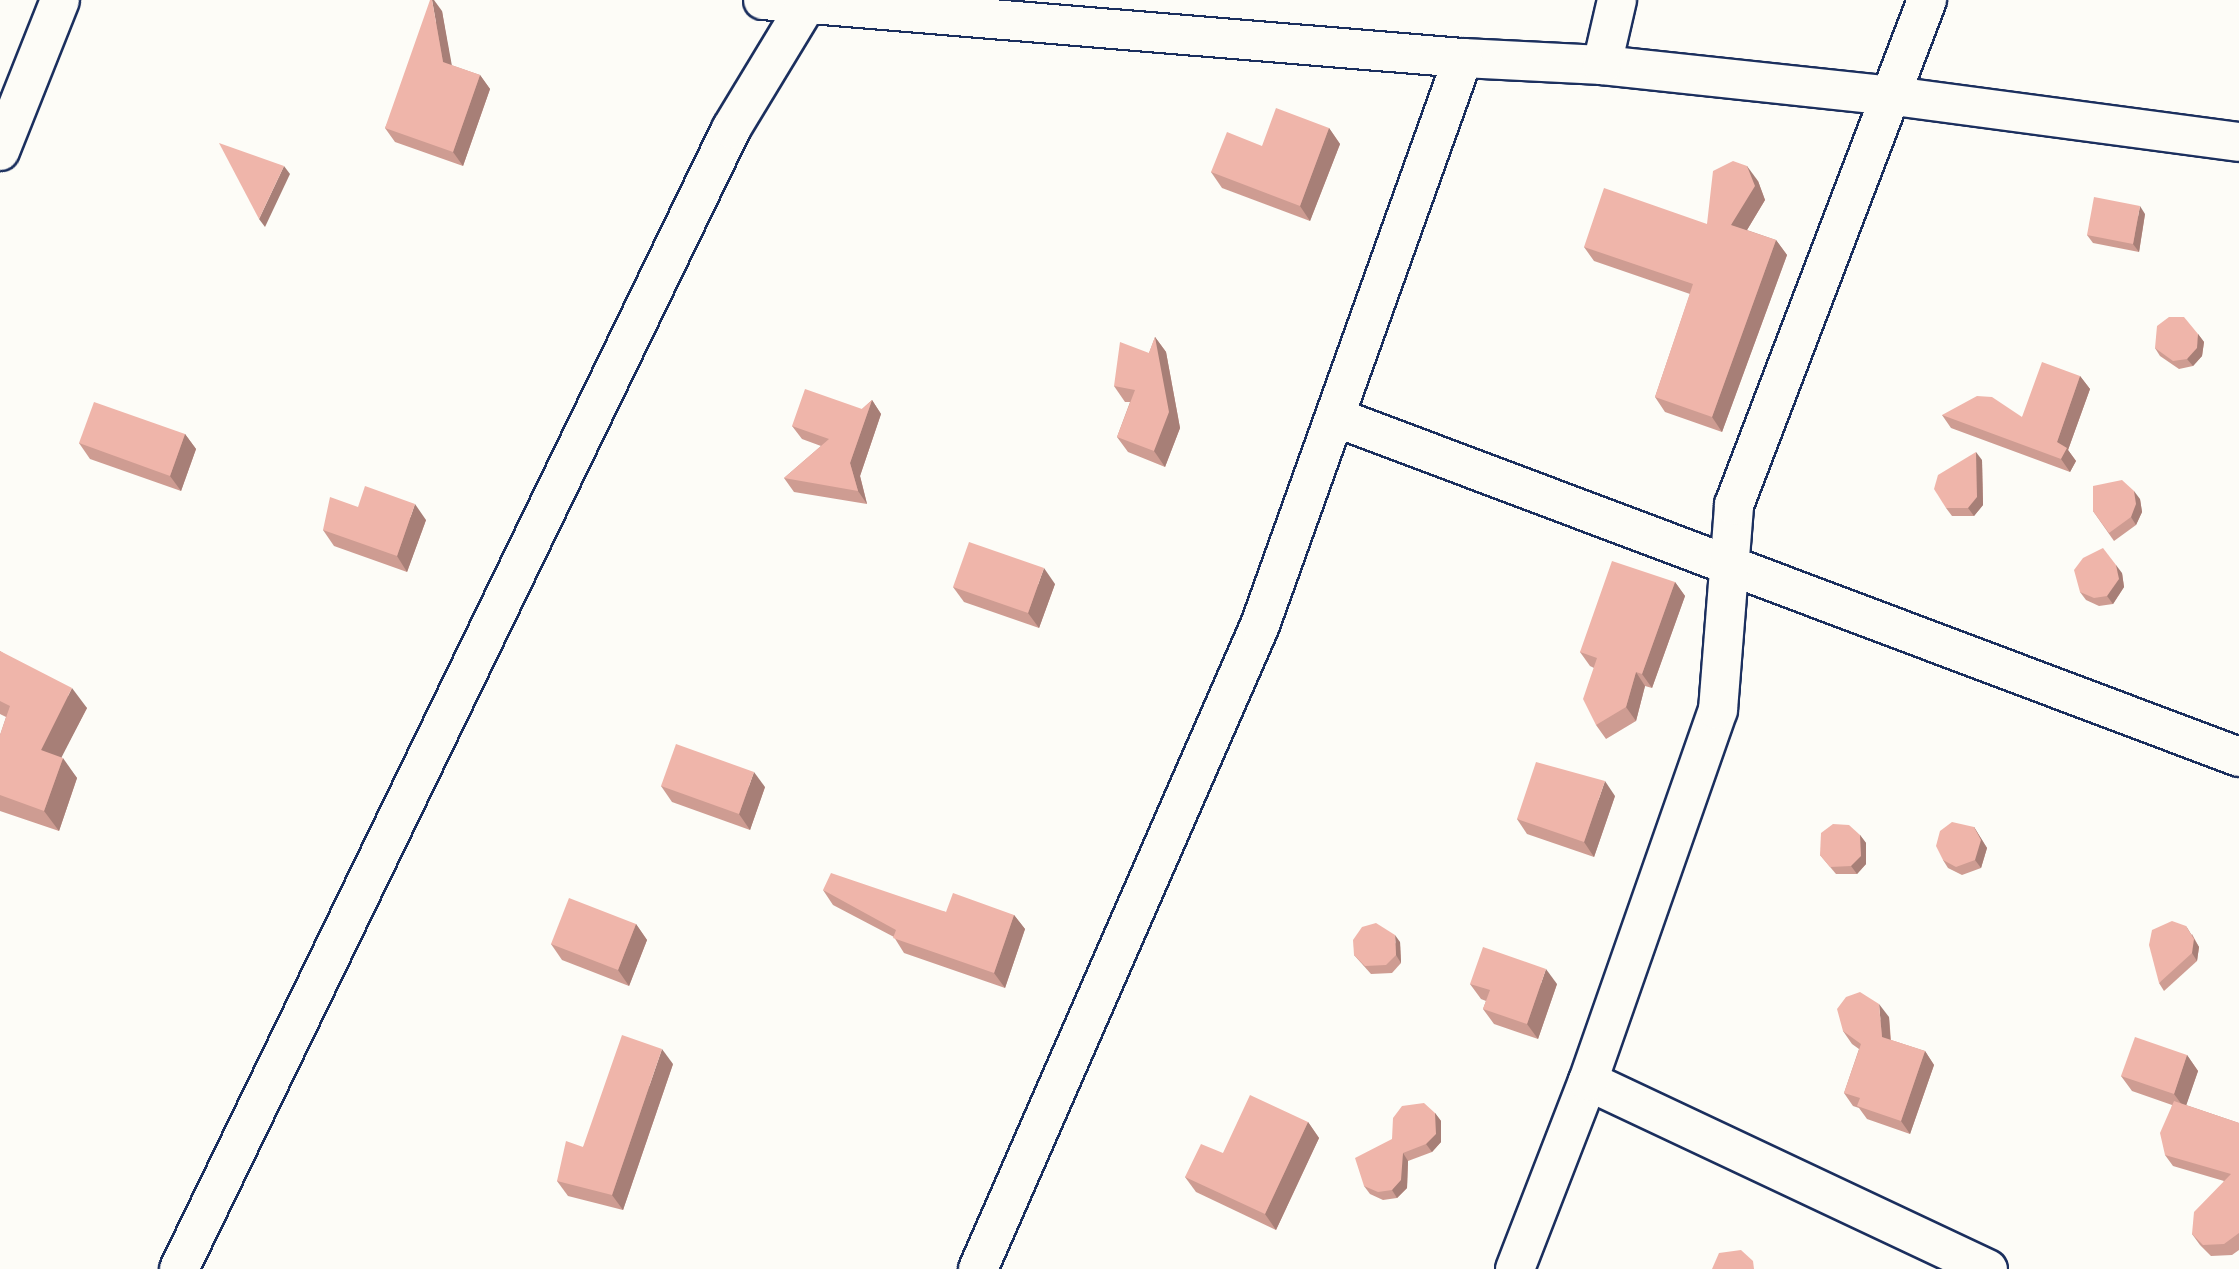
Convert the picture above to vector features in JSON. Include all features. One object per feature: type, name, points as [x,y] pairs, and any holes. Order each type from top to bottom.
[{"type":"street","points":[[0,151],[60,0]]},
{"type":"street","points":[[763,0],[1463,58],[1602,65],[1894,96],[2239,142]]},
{"type":"street","points":[[1602,65],[1617,0]]},
{"type":"street","points":[[1515,1269],[1588,1081],[1718,710],[1734,505],[1894,96],[1927,0]]},
{"type":"street","points":[[179,1269],[731,129],[808,3]]},
{"type":"street","points":[[978,1269],[1260,625],[1463,58]]},
{"type":"street","points":[[1335,417],[2239,757]]},
{"type":"street","points":[[1588,1081],[1988,1269]]},
{"type":"building","points":[[430,0],[443,62],[480,75],[453,152],[385,128]]},
{"type":"building","points":[[1276,108],[1329,128],[1300,206],[1211,172],[1227,132],[1262,146]]},
{"type":"building","points":[[219,143],[284,166],[259,219]]},
{"type":"building","points":[[1733,161],[1747,166],[1755,186],[1731,225],[1776,240],[1712,417],[1655,397],[1693,284],[1584,247],[1604,188],[1707,224],[1713,171]]},
{"type":"building","points":[[2094,197],[2140,206],[2133,244],[2087,235]]},
{"type":"building","points":[[2169,317],[2184,317],[2198,334],[2197,348],[2187,359],[2173,361],[2155,348],[2157,326]]},
{"type":"building","points":[[1155,337],[1169,412],[1154,451],[1117,437],[1135,390],[1114,386],[1120,342],[1149,353]]},
{"type":"building","points":[[2042,362],[2080,376],[2057,442],[2067,448],[2061,459],[1942,415],[1977,396],[1992,397],[2022,417]]},
{"type":"building","points":[[805,389],[862,409],[872,400],[850,463],[858,491],[784,478],[829,439],[792,426]]},
{"type":"building","points":[[94,402],[185,434],[170,476],[79,443]]},
{"type":"building","points":[[1976,452],[1977,497],[1968,508],[1946,508],[1934,489],[1938,475]]},
{"type":"building","points":[[2122,480],[2134,491],[2136,504],[2131,517],[2109,533],[2093,511],[2093,486]]},
{"type":"building","points":[[365,486],[415,504],[397,556],[323,530],[330,497],[358,507]]},
{"type":"building","points":[[969,542],[1044,568],[1028,613],[953,587]]},
{"type":"building","points":[[2103,548],[2116,565],[2119,579],[2107,596],[2094,598],[2080,592],[2074,570],[2083,558]]},
{"type":"building","points":[[1612,561],[1675,582],[1642,674],[1636,672],[1626,707],[1596,725],[1583,699],[1597,658],[1580,652]]},
{"type":"building","points":[[0,651],[72,688],[41,750],[63,758],[44,811],[0,795],[0,735],[10,706],[0,701]]},
{"type":"building","points":[[676,744],[754,772],[739,814],[661,786]]},
{"type":"building","points":[[1536,762],[1605,781],[1584,842],[1517,819]]},
{"type":"building","points":[[1952,822],[1974,827],[1981,840],[1975,860],[1956,867],[1943,860],[1936,846],[1940,831]]},
{"type":"building","points":[[1833,824],[1849,825],[1860,835],[1861,856],[1851,866],[1830,867],[1820,855],[1821,833]]},
{"type":"building","points":[[831,873],[946,912],[953,893],[1014,915],[994,973],[893,938],[896,930],[823,890]]},
{"type":"building","points":[[569,898],[636,924],[618,970],[551,944]]},
{"type":"building","points":[[2172,921],[2186,926],[2194,939],[2192,953],[2159,983],[2149,945],[2152,930]]},
{"type":"building","points":[[1376,923],[1395,935],[1396,955],[1386,965],[1365,966],[1354,955],[1353,940],[1362,927]]},
{"type":"building","points":[[1483,947],[1546,969],[1527,1024],[1483,1009],[1490,990],[1470,984]]},
{"type":"building","points":[[1860,992],[1879,1004],[1882,1037],[1925,1051],[1901,1121],[1857,1106],[1860,1098],[1844,1093],[1861,1044],[1843,1031],[1837,1009],[1846,997]]},
{"type":"building","points":[[622,1035],[662,1049],[612,1195],[557,1181],[566,1141],[583,1147]]},
{"type":"building","points":[[2135,1037],[2187,1055],[2174,1094],[2121,1076]]},
{"type":"building","points":[[1250,1095],[1308,1122],[1265,1214],[1185,1177],[1201,1144],[1223,1153]]},
{"type":"building","points":[[2174,1101],[2239,1123],[2239,1233],[2224,1244],[2203,1245],[2192,1234],[2194,1212],[2231,1174],[2165,1155],[2160,1133]]},
{"type":"building","points":[[1424,1103],[1435,1113],[1436,1134],[1426,1144],[1403,1153],[1401,1180],[1392,1190],[1378,1192],[1364,1186],[1355,1158],[1392,1139],[1393,1118],[1402,1106]]},
{"type":"building","points":[[1741,1250],[1753,1261],[1754,1269],[1712,1269],[1719,1253]]}]
